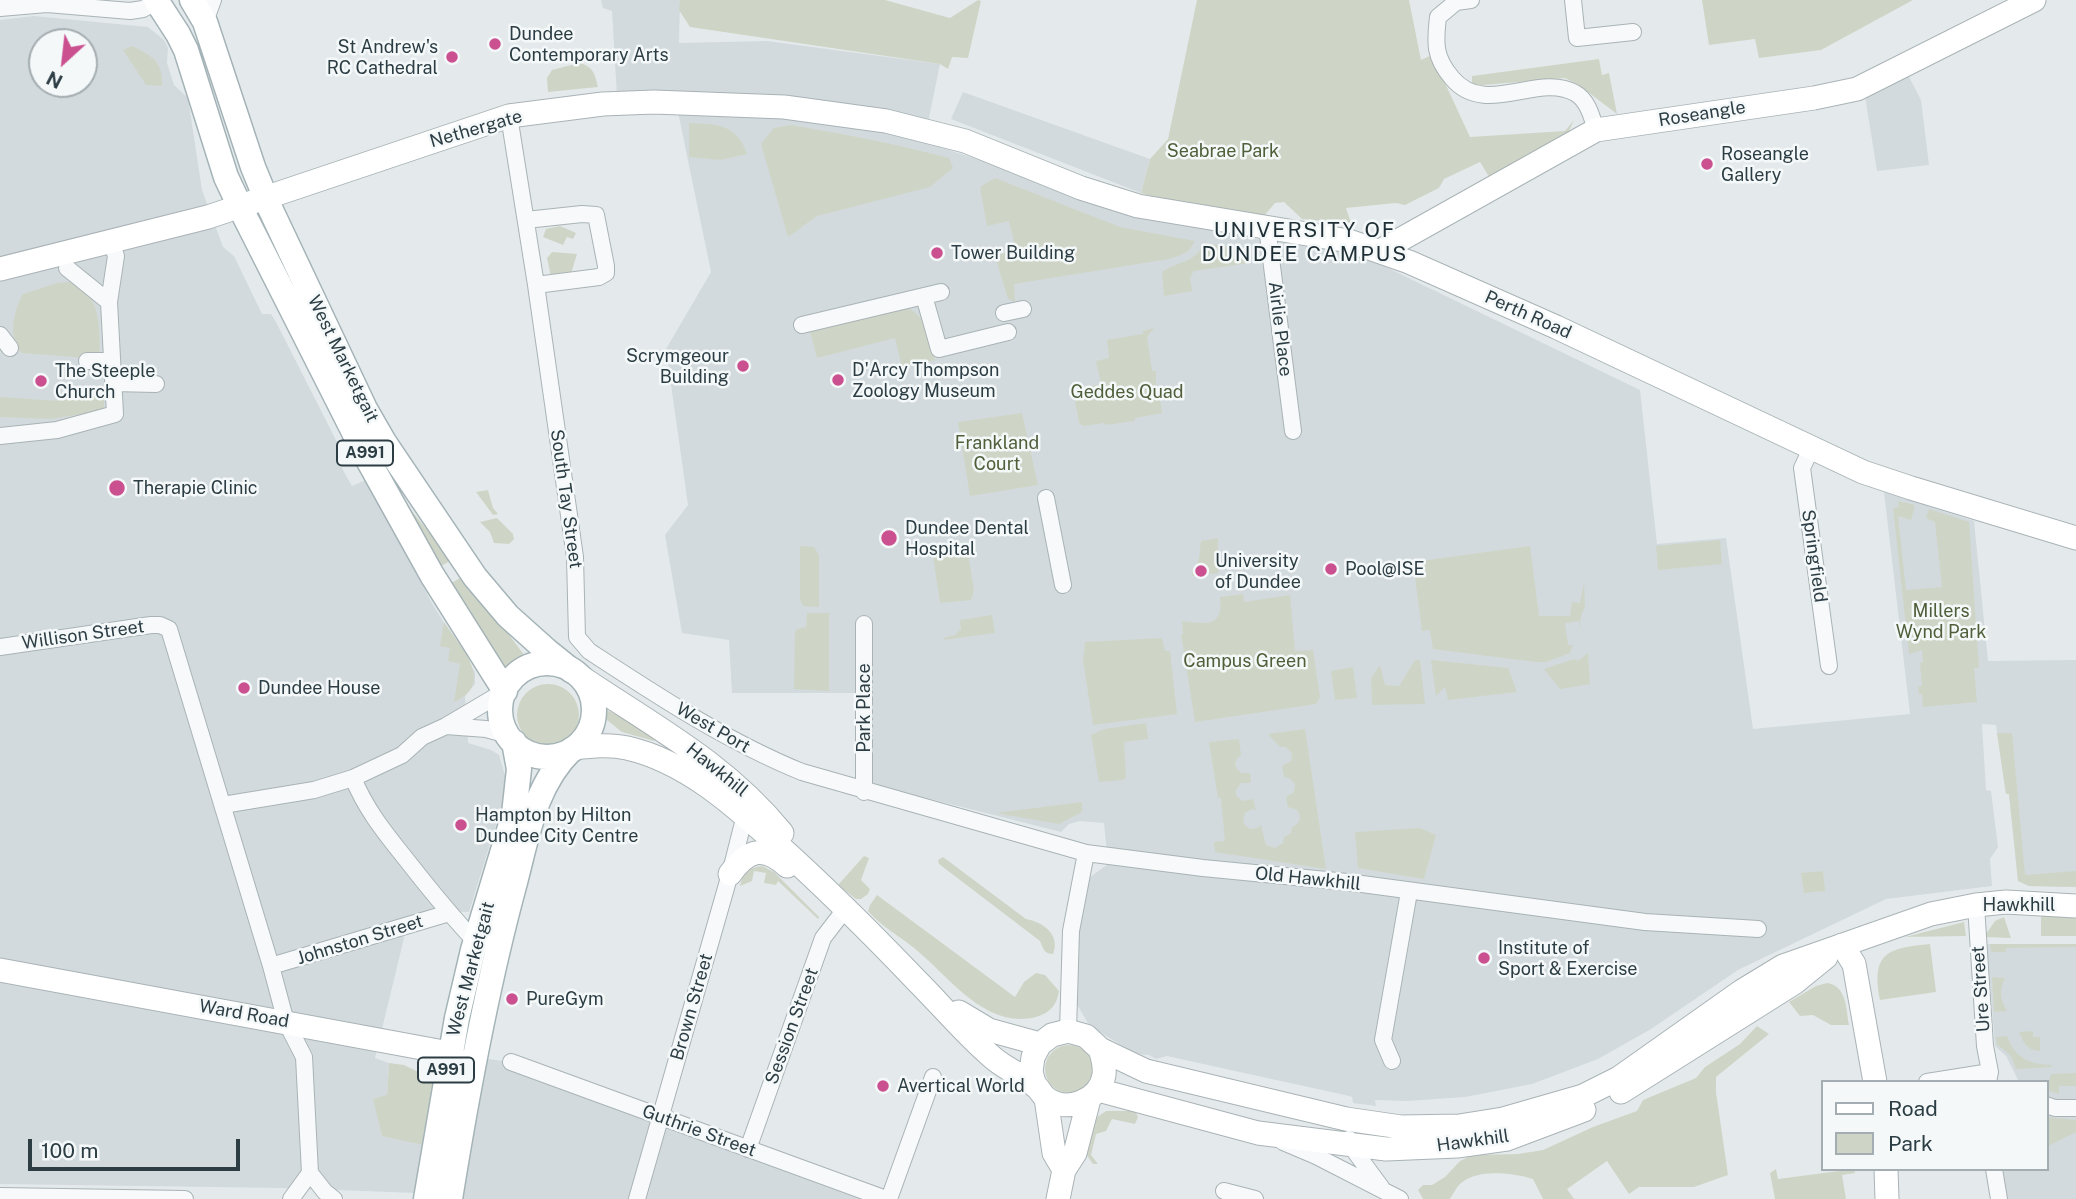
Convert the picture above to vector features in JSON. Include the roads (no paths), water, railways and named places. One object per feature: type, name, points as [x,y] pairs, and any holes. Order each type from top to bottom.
[{"type":"main road","name":"West Marketgait","points":[[157,0],[186,50],[226,177],[240,206],[367,458],[432,575],[505,691]]},
{"type":"main road","name":"West Marketgait","points":[[192,0],[209,11],[253,167],[265,198],[365,409],[475,578],[499,606],[575,673]]},
{"type":"main road","points":[[555,664],[575,673],[591,695],[594,715],[586,736],[573,749],[556,756],[540,756],[526,752],[511,739],[500,715],[505,691],[517,674],[533,665],[555,664]]},
{"type":"main road","name":"West Marketgait","points":[[426,1199],[449,1053],[476,942],[517,798],[519,769],[511,739]]},
{"type":"main road","name":"West Marketgait","points":[[450,1199],[495,956],[540,794],[558,763],[573,749]]},
{"type":"street","points":[[0,8],[47,4],[109,4],[130,11],[143,9],[157,0]]},
{"type":"street","points":[[1471,0],[1455,2],[1438,18],[1435,45],[1443,68],[1458,86],[1488,96],[1555,88],[1576,94],[1589,109],[1596,130]]},
{"type":"street","points":[[1573,0],[1577,38],[1633,32]]},
{"type":"street","name":"Roseangle","points":[[1380,251],[1596,130],[1814,98],[1857,89],[2034,0]]},
{"type":"street","name":"Nethergate","points":[[0,269],[208,217],[509,116],[613,104],[744,104],[859,116],[929,130],[965,141]]},
{"type":"street","points":[[509,116],[526,220],[596,215],[601,233],[606,273],[599,277],[536,285]]},
{"type":"street","name":"Perth Road","points":[[965,141],[1138,206],[1349,241],[1380,251],[1562,330],[1863,472],[2076,538]]},
{"type":"street","points":[[208,217],[226,177]]},
{"type":"street","name":"South Tay Street","points":[[526,220],[575,557],[578,637]]},
{"type":"street","name":"Airlie Place","points":[[1267,228],[1293,431]]},
{"type":"street","points":[[0,436],[57,430],[118,416],[113,383],[109,302],[116,256],[113,247]]},
{"type":"street","points":[[67,268],[109,302]]},
{"type":"street","points":[[802,325],[941,292]]},
{"type":"street","points":[[924,296],[939,349],[1009,332]]},
{"type":"street","points":[[1004,313],[1023,309]]},
{"type":"street","points":[[87,360],[112,361]]},
{"type":"street","points":[[113,383],[156,384]]},
{"type":"street","name":"Springfield","points":[[1811,449],[1802,468],[1829,666]]},
{"type":"street","points":[[1046,498],[1063,585]]},
{"type":"street","name":"Park Place","points":[[864,624],[864,792]]},
{"type":"street","name":"Willison Street","points":[[0,648],[151,625],[165,626],[172,635],[223,805]]},
{"type":"street","name":"West Port","points":[[578,637],[589,651],[763,757],[864,792]]},
{"type":"street","name":"Hawkhill","points":[[575,673],[665,730],[738,786],[760,807],[839,901]]},
{"type":"street","points":[[334,1199],[324,1192],[310,1172],[304,1057],[286,1022],[223,805],[314,790],[349,779],[402,755],[422,737],[505,691]]},
{"type":"street","points":[[446,726],[486,729],[511,739]]},
{"type":"street","name":"Hawkhill","points":[[573,749],[604,746],[644,753],[704,784],[745,815],[839,901],[992,1058],[1060,1104],[1075,1105],[1093,1095],[1258,1133],[1386,1149],[1482,1144],[1507,1139],[1551,1124],[1623,1092],[1794,983],[1842,945]]},
{"type":"street","points":[[349,779],[374,820],[449,913],[476,942]]},
{"type":"street","name":"Old Hawkhill","points":[[864,792],[1086,853],[1347,882],[1645,922],[1758,929]]},
{"type":"street","name":"Brown Street","points":[[637,1199],[745,815]]},
{"type":"street","points":[[730,874],[746,857],[767,852],[776,855],[792,870],[839,901]]},
{"type":"street","points":[[1064,1170],[1054,1153],[1041,1092],[1031,1072],[1033,1057],[1040,1044],[1052,1035],[1068,1031],[1071,931],[1086,853]]},
{"type":"street","points":[[1392,1061],[1383,1040],[1409,892]]},
{"type":"street","name":"Session Street","points":[[748,1149],[823,938],[839,901]]},
{"type":"street","name":"Hawkhill","points":[[1068,1031],[1086,1036],[1100,1049],[1146,1071],[1346,1119],[1401,1127],[1459,1126],[1503,1119],[1583,1096],[1619,1078],[1742,991],[1783,966],[1931,914],[2006,902],[2076,906]]},
{"type":"street","name":"Ure Street","points":[[1960,1080],[1993,1078],[1985,1046],[1976,905]]},
{"type":"street","name":"Johnston Street","points":[[271,967],[449,913]]},
{"type":"street","points":[[1842,945],[1854,964],[1875,1080]]},
{"type":"street","name":"Ward Road","points":[[0,970],[449,1053]]},
{"type":"street","name":"Hawkhill","points":[[929,994],[989,1030],[1040,1044]]},
{"type":"street","points":[[304,1057],[316,1038],[329,1030]]},
{"type":"street","points":[[1058,1199],[1064,1170],[1075,1153],[1093,1095],[1104,1077],[1100,1049]]},
{"type":"street","points":[[449,1053],[464,1066],[469,1085]]},
{"type":"street","name":"Guthrie Street","points":[[512,1062],[888,1199]]},
{"type":"street","points":[[888,1199],[933,1077]]},
{"type":"street","points":[[2048,1106],[2076,1108]]},
{"type":"street","points":[[1346,1119],[1350,1144],[1384,1190]]},
{"type":"street","points":[[1258,1133],[1316,1156],[1400,1199]]},
{"type":"street","points":[[1886,1171],[1887,1199]]},
{"type":"street","points":[[1994,1171],[1999,1199]]},
{"type":"street","points":[[291,1199],[310,1172]]},
{"type":"street","points":[[1224,1191],[1255,1199]]},
{"type":"street","points":[[0,1196],[185,1199]]},
{"type":"place","name":"Dundee Contemporary Arts","points":[[495,44]]},
{"type":"place","name":"St Andrew's RC Cathedral","points":[[452,57]]},
{"type":"place","name":"Roseangle Gallery","points":[[1707,164]]},
{"type":"place","name":"Tower Building","points":[[937,253]]},
{"type":"place","name":"Scrymgeour Building","points":[[743,366]]},
{"type":"place","name":"D'Arcy Thompson Zoology Museum","points":[[838,380]]},
{"type":"place","name":"The Steeple Church","points":[[41,381]]},
{"type":"place","name":"Therapie Clinic","points":[[117,488]]},
{"type":"place","name":"Dundee Dental Hospital","points":[[889,538]]},
{"type":"place","name":"Pool@ISE","points":[[1331,569]]},
{"type":"place","name":"University of Dundee","points":[[1201,571]]},
{"type":"place","name":"Dundee House","points":[[244,688]]},
{"type":"place","name":"Hampton by Hilton Dundee City Centre","points":[[461,825]]},
{"type":"place","name":"Institute of Sport & Exercise","points":[[1484,958]]},
{"type":"place","name":"PureGym","points":[[512,999]]},
{"type":"place","name":"Avertical World","points":[[883,1086]]},
{"type":"district","name":"UNIVERSITY OF DUNDEE CAMPUS","points":[[1305,243]]},
{"type":"park label","name":"Seabrae Park","points":[[1223,151]]},
{"type":"park label","name":"Geddes Quad","points":[[1127,392]]},
{"type":"park label","name":"Frankland Court","points":[[997,453]]},
{"type":"park label","name":"Millers Wynd Park","points":[[1941,621]]},
{"type":"park label","name":"Campus Green","points":[[1245,661]]}]
